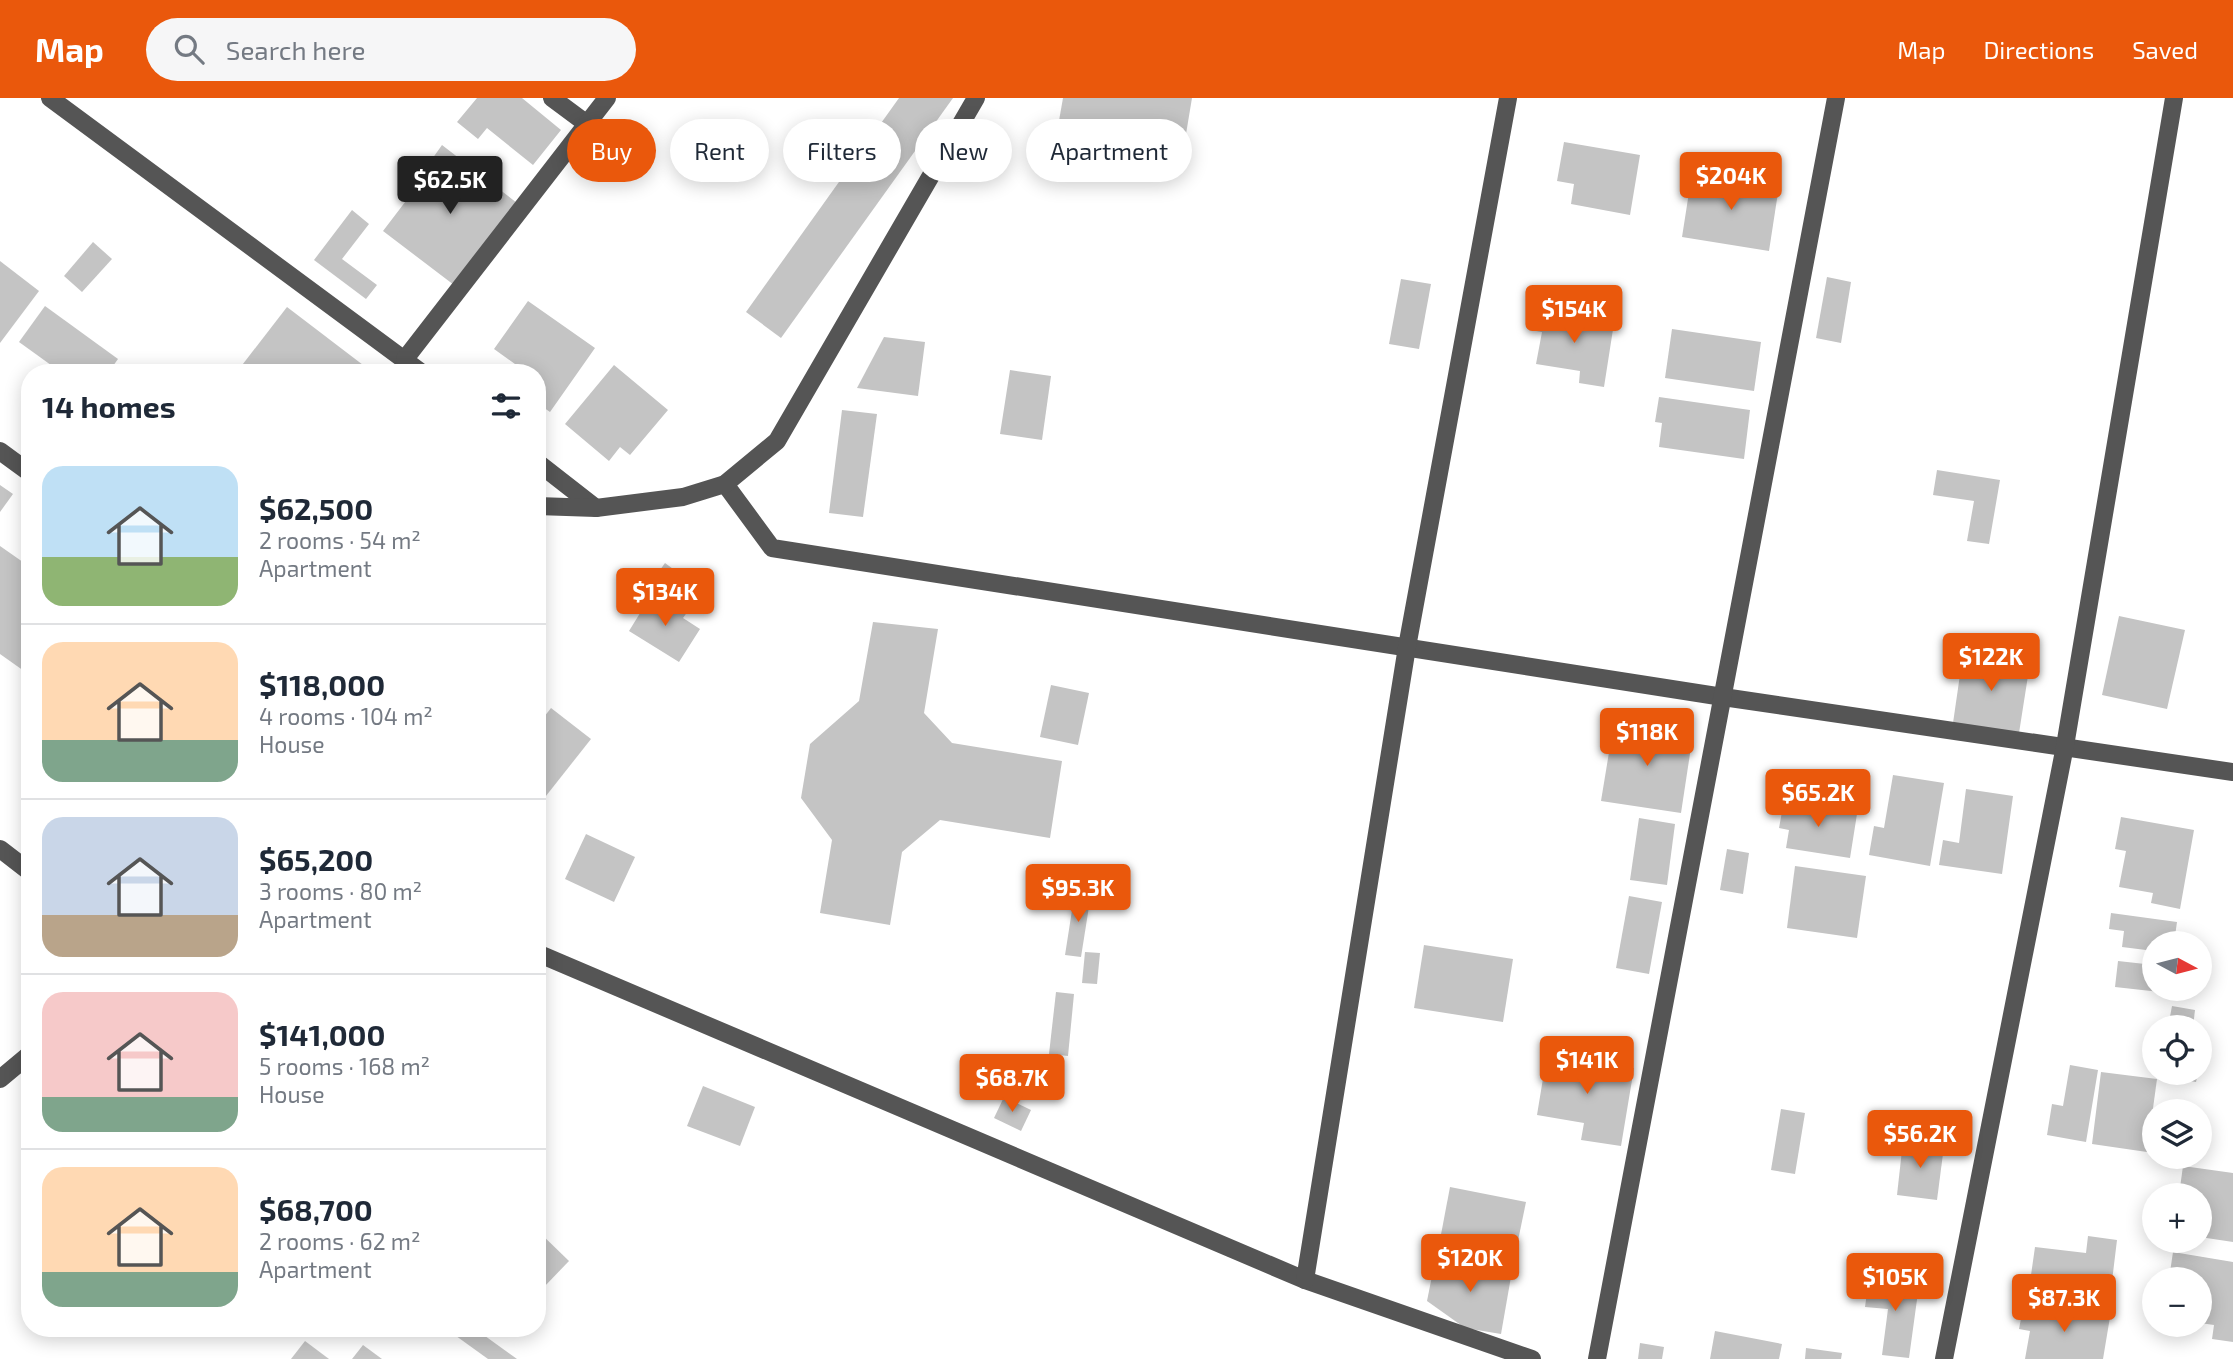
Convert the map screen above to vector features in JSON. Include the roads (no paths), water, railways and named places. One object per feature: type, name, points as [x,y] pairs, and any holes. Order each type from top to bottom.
[{"type":"street","points":[[50,98],[411,364]]},
{"type":"street","points":[[552,98],[580,119]]},
{"type":"street","points":[[591,119],[607,98]]},
{"type":"street","points":[[546,506],[596,508],[682,497],[725,484],[777,441],[976,98]]},
{"type":"street","points":[[1305,1280],[1407,647],[1508,98]]},
{"type":"street","points":[[1597,1359],[1836,98]]},
{"type":"street","points":[[1944,1359],[2065,746],[2174,98]]},
{"type":"street","points":[[405,359],[567,150]]},
{"type":"street","points":[[0,451],[21,466]]},
{"type":"street","points":[[546,469],[596,508]]},
{"type":"street","points":[[725,484],[772,548],[1723,697],[2233,772]]},
{"type":"street","points":[[0,849],[21,865]]},
{"type":"street","points":[[546,957],[1305,1280],[1532,1359]]},
{"type":"street","points":[[0,1079],[21,1062]]}]
